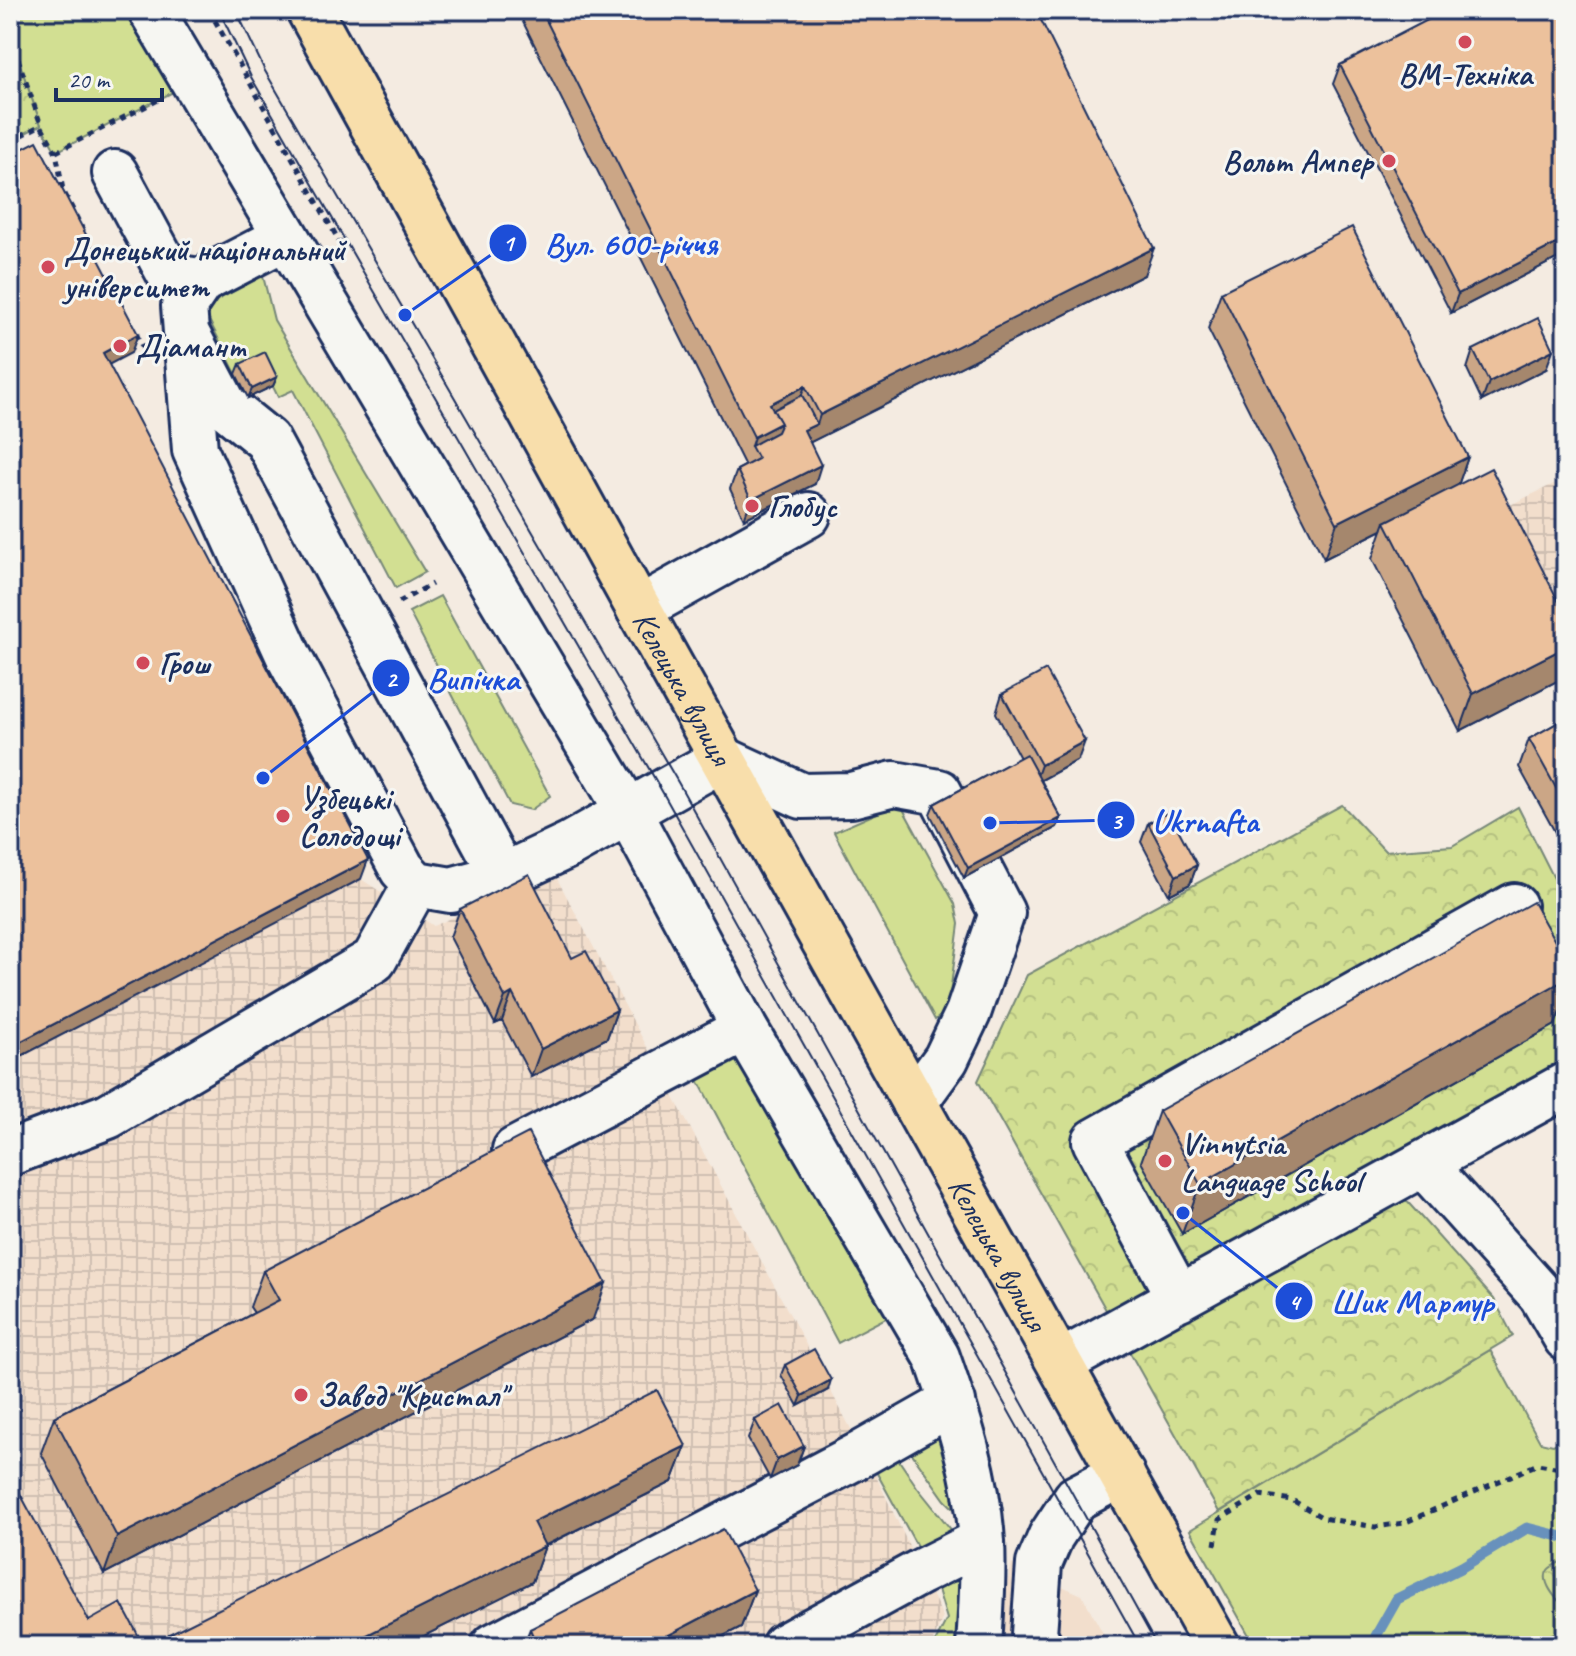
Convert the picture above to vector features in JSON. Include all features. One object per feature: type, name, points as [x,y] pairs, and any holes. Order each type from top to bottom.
[{"type":"main road","name":"Келецька вулиця","points":[[309,10],[1217,1646]]},
{"type":"lane","points":[[151,10],[629,813],[745,1029],[937,1357],[953,1402],[973,1478],[982,1541],[979,1646]]},
{"type":"lane","points":[[115,173],[171,277],[201,281]]},
{"type":"lane","points":[[286,237],[201,281],[184,306],[195,450],[290,659],[402,869],[416,884],[451,890],[503,876],[629,813],[722,759],[802,796],[851,795],[894,784],[939,792],[1002,913],[968,1013],[946,1059],[914,1103]]},
{"type":"lane","points":[[186,332],[225,406],[267,440],[503,876]]},
{"type":"lane","points":[[639,609],[808,515]]},
{"type":"lane","points":[[10,1153],[108,1116],[374,960],[416,884]]},
{"type":"lane","points":[[1179,1298],[1095,1141],[1514,906]]},
{"type":"lane","points":[[515,1150],[745,1029]]},
{"type":"lane","name":"Келецька вулиця","points":[[1060,1363],[1566,1085]]},
{"type":"lane","points":[[1423,1164],[1541,1295],[1566,1338]]},
{"type":"lane","points":[[494,1646],[863,1453],[953,1402]]},
{"type":"lane","points":[[1040,1646],[1034,1634],[1039,1564],[1051,1536],[1076,1498],[1122,1474]]},
{"type":"lane","points":[[784,1646],[982,1541]]},
{"type":"path","points":[[10,36],[41,125],[56,152],[63,190],[91,245]]},
{"type":"path","points":[[56,152],[162,98]]},
{"type":"path","points":[[10,141],[41,125]]},
{"type":"path","points":[[132,327],[146,354]]},
{"type":"path","points":[[1215,1545],[1219,1520],[1260,1495],[1292,1500],[1323,1518],[1375,1527],[1404,1523],[1538,1464],[1566,1469]]},
{"type":"shaded area","points":[[1566,478],[1566,627],[1504,508]]},
{"type":"shaded area","points":[[553,871],[874,1472],[943,1617],[931,1646],[10,1646],[10,1062],[361,879],[434,926]]},
{"type":"shaded area","points":[[1012,1564],[1082,1595],[1110,1646],[996,1646]]},
{"type":"green space","points":[[128,10],[175,91],[56,152],[41,125],[10,36],[10,11]]},
{"type":"green space","points":[[10,36],[41,125],[10,141]]},
{"type":"green space","points":[[263,276],[274,320],[425,572],[396,588],[293,390],[278,397],[261,362],[236,374],[207,316],[213,302]]},
{"type":"green space","points":[[440,596],[550,796],[531,810],[510,805],[409,612]]},
{"type":"green space","points":[[1342,805],[1385,851],[1452,846],[1518,807],[1566,902],[1566,1108],[1404,1198],[1494,1299],[1513,1336],[1219,1512],[978,1081],[1027,975]]},
{"type":"green space","points":[[891,807],[903,809],[955,904],[959,924],[948,1010],[935,1020],[834,832]]},
{"type":"green space","points":[[733,1047],[882,1300],[886,1318],[838,1343],[692,1069]]},
{"type":"green space","points":[[1490,1350],[1540,1442],[1553,1445],[1566,1439],[1566,1626],[1531,1646],[1255,1646],[1190,1530]]},
{"type":"green space","points":[[943,1434],[959,1514],[945,1500],[906,1445]]},
{"type":"green space","points":[[894,1453],[957,1537],[924,1559],[873,1466]]},
{"type":"green space","points":[[1566,1559],[1565,1606],[1550,1590],[1546,1574]]},
{"type":"green space","points":[[967,1581],[969,1646],[933,1646],[947,1619],[936,1583]]},
{"type":"building","points":[[541,10],[1036,10],[1154,248],[820,415],[805,386],[770,404],[781,423],[754,437]]},
{"type":"building","points":[[1447,10],[1566,10],[1566,239],[1458,294],[1340,65]]},
{"type":"building","points":[[37,141],[138,334],[103,353],[368,860],[10,1047],[10,155]]},
{"type":"building","points":[[1352,227],[1468,457],[1337,523],[1221,292]]},
{"type":"building","points":[[1538,318],[1553,350],[1489,382],[1473,350]]},
{"type":"building","points":[[265,352],[277,377],[252,389],[240,364]]},
{"type":"building","points":[[802,395],[817,424],[804,430],[821,465],[751,500],[737,470],[758,459],[751,446],[777,432],[781,423],[773,410]]},
{"type":"building","points":[[1491,468],[1566,616],[1566,647],[1473,694],[1385,522]]},
{"type":"building","points":[[1046,670],[1085,741],[1041,765],[1002,694]]},
{"type":"building","points":[[1566,718],[1566,806],[1529,739]]},
{"type":"building","points":[[1026,754],[1061,818],[968,868],[934,804]]},
{"type":"building","points":[[1169,812],[1197,865],[1176,876],[1148,823]]},
{"type":"building","points":[[529,874],[572,958],[586,951],[617,1010],[541,1049],[512,993],[505,997],[460,909]]},
{"type":"building","points":[[1533,902],[1566,961],[1566,979],[1200,1184],[1159,1111]]},
{"type":"building","name":"Завод \"Кристал\"","points":[[528,1133],[606,1283],[117,1537],[54,1417],[279,1300],[263,1271]]},
{"type":"building","points":[[814,1349],[831,1380],[802,1396],[785,1365]]},
{"type":"building","points":[[657,1390],[686,1446],[533,1522],[545,1546],[345,1646],[175,1646],[169,1634]]},
{"type":"building","points":[[782,1405],[804,1446],[777,1460],[755,1420]]},
{"type":"building","points":[[10,1475],[89,1621],[121,1603],[144,1646],[10,1646]]},
{"type":"building","points":[[723,1529],[755,1590],[648,1646],[525,1646],[535,1641],[530,1629]]},
{"type":"waterway","points":[[1376,1646],[1376,1636],[1397,1599],[1462,1567],[1527,1528],[1566,1536]]},
{"type":"tram line","points":[[219,10],[251,77],[663,793],[1140,1646]]},
{"type":"tram line","points":[[236,10],[265,71],[679,784],[1157,1646]]},
{"type":"place","name":"ВМ-Техніка","points":[[1465,42]]},
{"type":"place","name":"Вольт Ампер","points":[[1389,161]]},
{"type":"place","name":"Донецький національний університет","points":[[48,267]]},
{"type":"place","name":"Вул. 600-річчя","points":[[405,315]]},
{"type":"place","name":"Діамант","points":[[120,346]]},
{"type":"place","name":"Глобус","points":[[752,506]]},
{"type":"place","name":"Грош","points":[[143,663]]},
{"type":"place","name":"Випічка","points":[[263,778]]},
{"type":"place","name":"Узбецькі Солодощі","points":[[283,816]]},
{"type":"place","name":"Ukrnafta","points":[[990,823]]},
{"type":"place","name":"Vinnytsia Language School","points":[[1165,1161]]},
{"type":"place","name":"Шик Мармур","points":[[1183,1213]]},
{"type":"place","name":"Завод \"Кристал\"","points":[[301,1395]]}]
